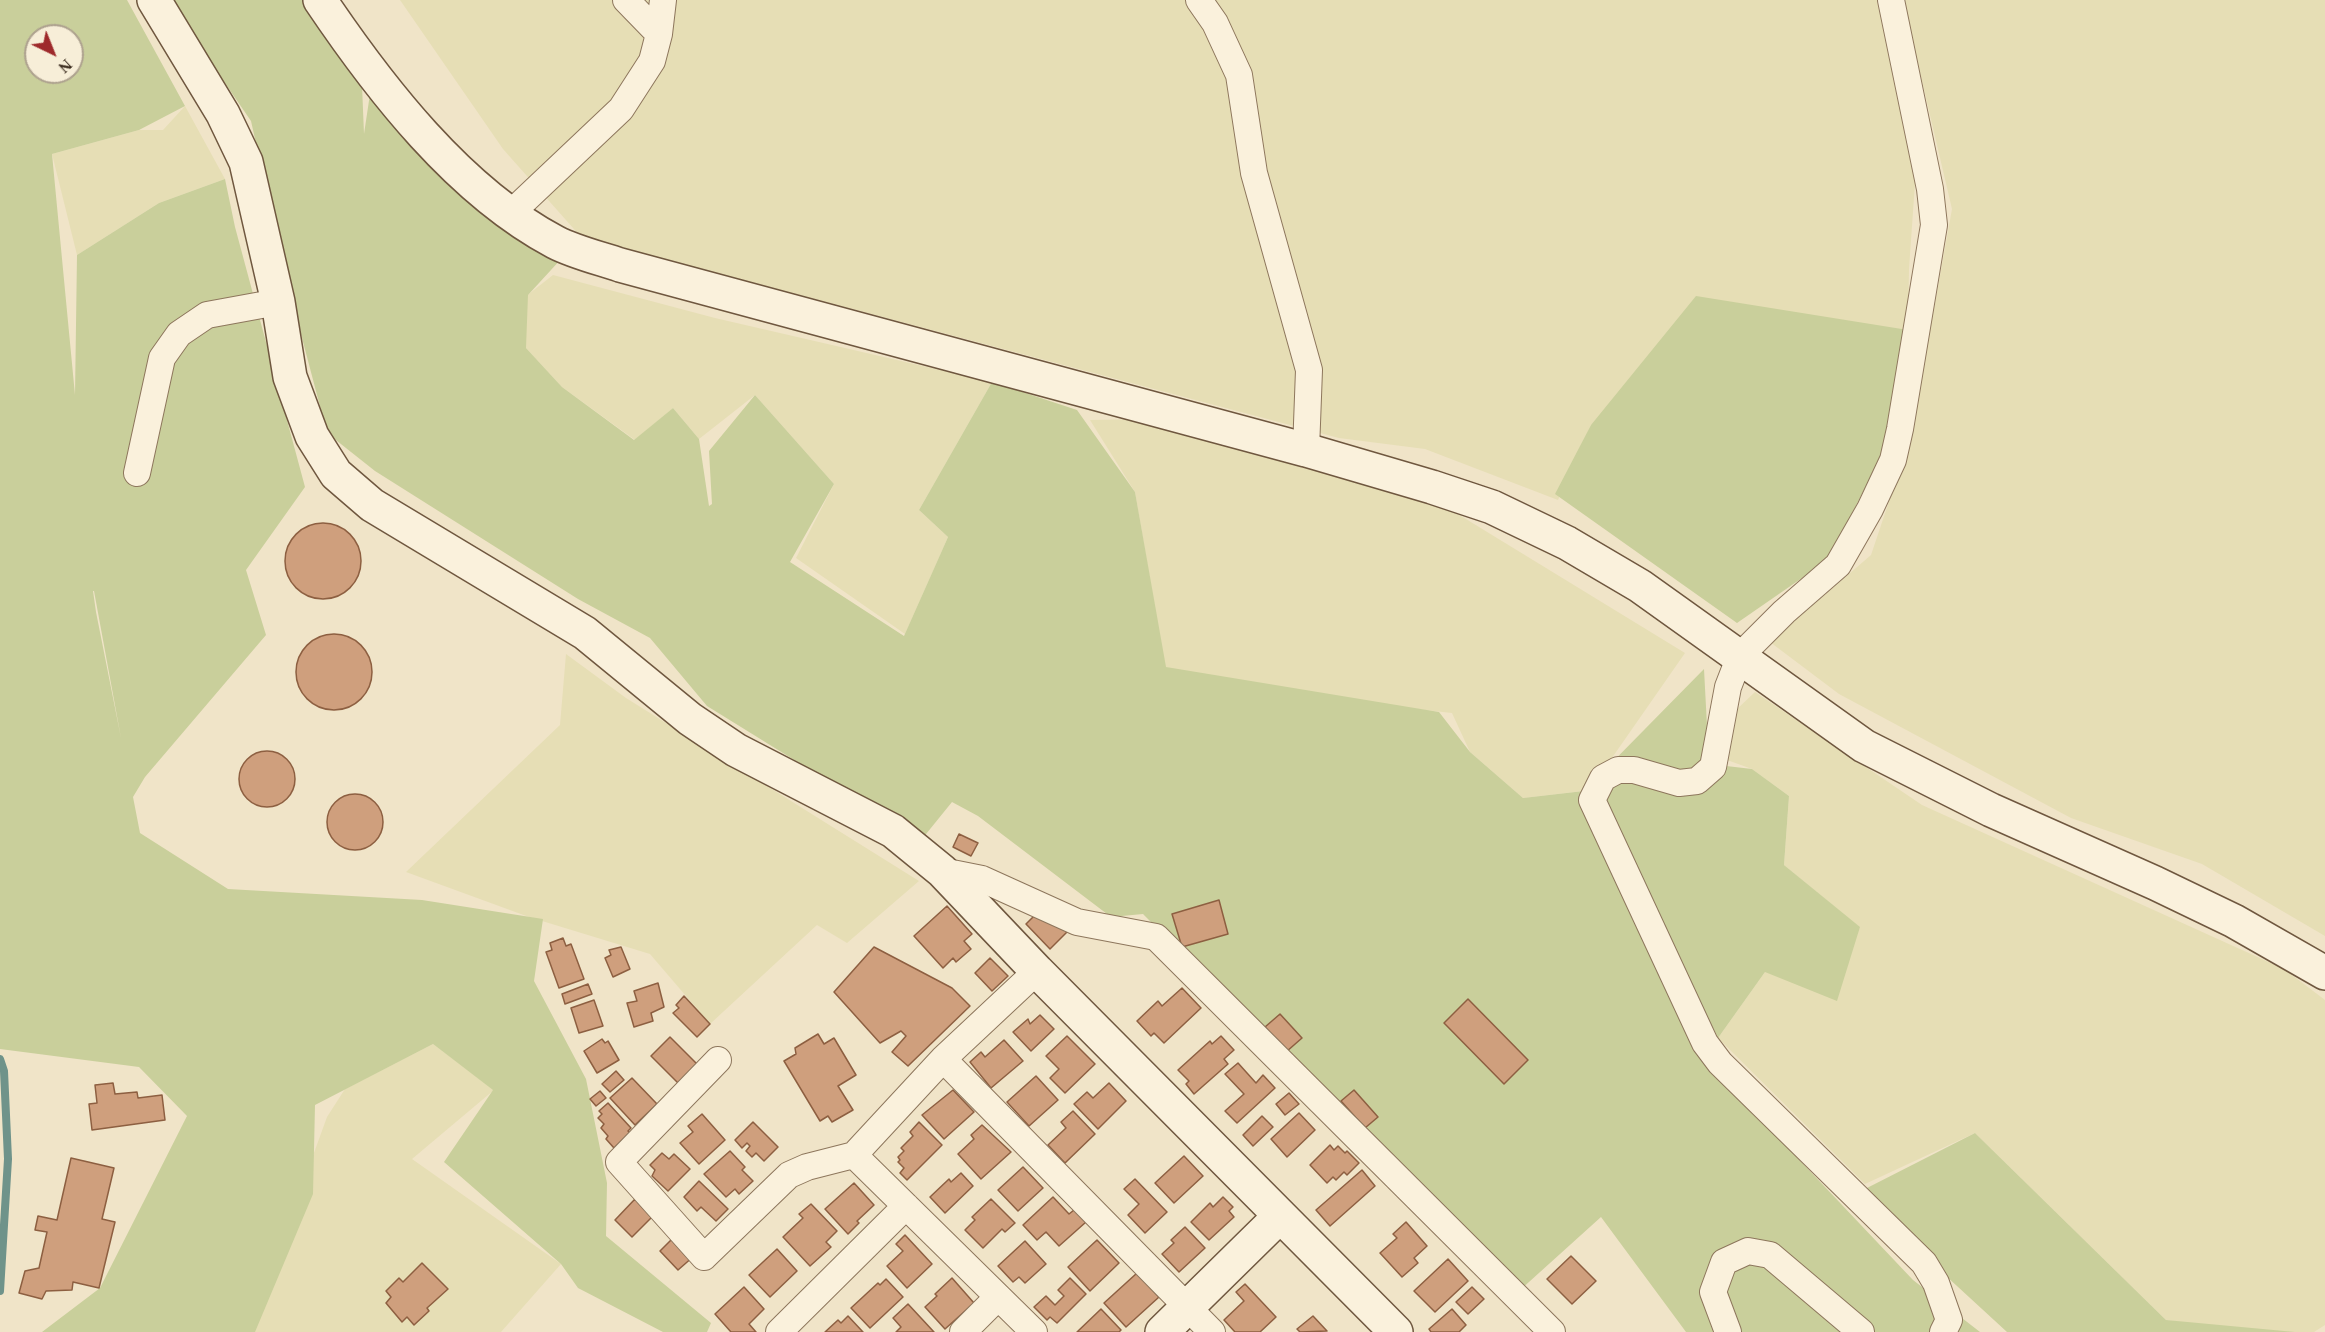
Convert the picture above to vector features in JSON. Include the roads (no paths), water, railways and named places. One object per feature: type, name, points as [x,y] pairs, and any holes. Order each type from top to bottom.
[{"type":"street","points":[[154,0],[223,114],[246,162],[278,302],[290,377],[302,415],[312,436],[336,474],[372,505],[585,633],[690,719],[736,750],[893,831],[942,871],[970,898],[1037,971],[1396,1332]]},
{"type":"street","points":[[320,0],[361,61],[471,184],[510,214],[556,243],[620,265],[1306,450],[1432,487],[1502,512],[1567,543],[1640,586],[1864,746],[1991,810],[2234,921],[2325,973]]},
{"type":"street","points":[[626,0],[659,34]]},
{"type":"street","points":[[510,214],[621,110],[652,61],[659,34],[663,0]]},
{"type":"street","points":[[1199,0],[1215,24],[1239,75],[1254,172],[1309,370],[1306,450]]},
{"type":"street","points":[[1891,0],[1930,189],[1934,225],[1893,460],[1870,509],[1838,565],[1784,612],[1740,656],[1728,687],[1713,768],[1697,782],[1679,783],[1634,770],[1618,770],[1603,778],[1592,800],[1705,1043],[1720,1063],[1924,1263],[1936,1283],[1949,1320],[1942,1332]]},
{"type":"street","points":[[137,473],[162,358],[179,334],[207,315],[278,302]]},
{"type":"street","points":[[942,871],[982,879],[1077,922],[1156,937],[1552,1332]]},
{"type":"street","points":[[718,1060],[619,1162],[704,1257],[789,1175],[807,1167],[854,1155],[943,1059],[1037,971]]},
{"type":"street","points":[[943,1059],[1212,1332]]},
{"type":"street","points":[[854,1155],[1034,1332]]},
{"type":"street","points":[[779,1332],[906,1206]]},
{"type":"street","points":[[1162,1332],[1280,1216]]},
{"type":"street","points":[[1728,1332],[1713,1292],[1724,1262],[1748,1251],[1770,1255],[1861,1332]]},
{"type":"street","points":[[963,1332],[998,1297]]},
{"type":"waterway","points":[[0,1059],[4,1071],[8,1159],[0,1291]]}]
